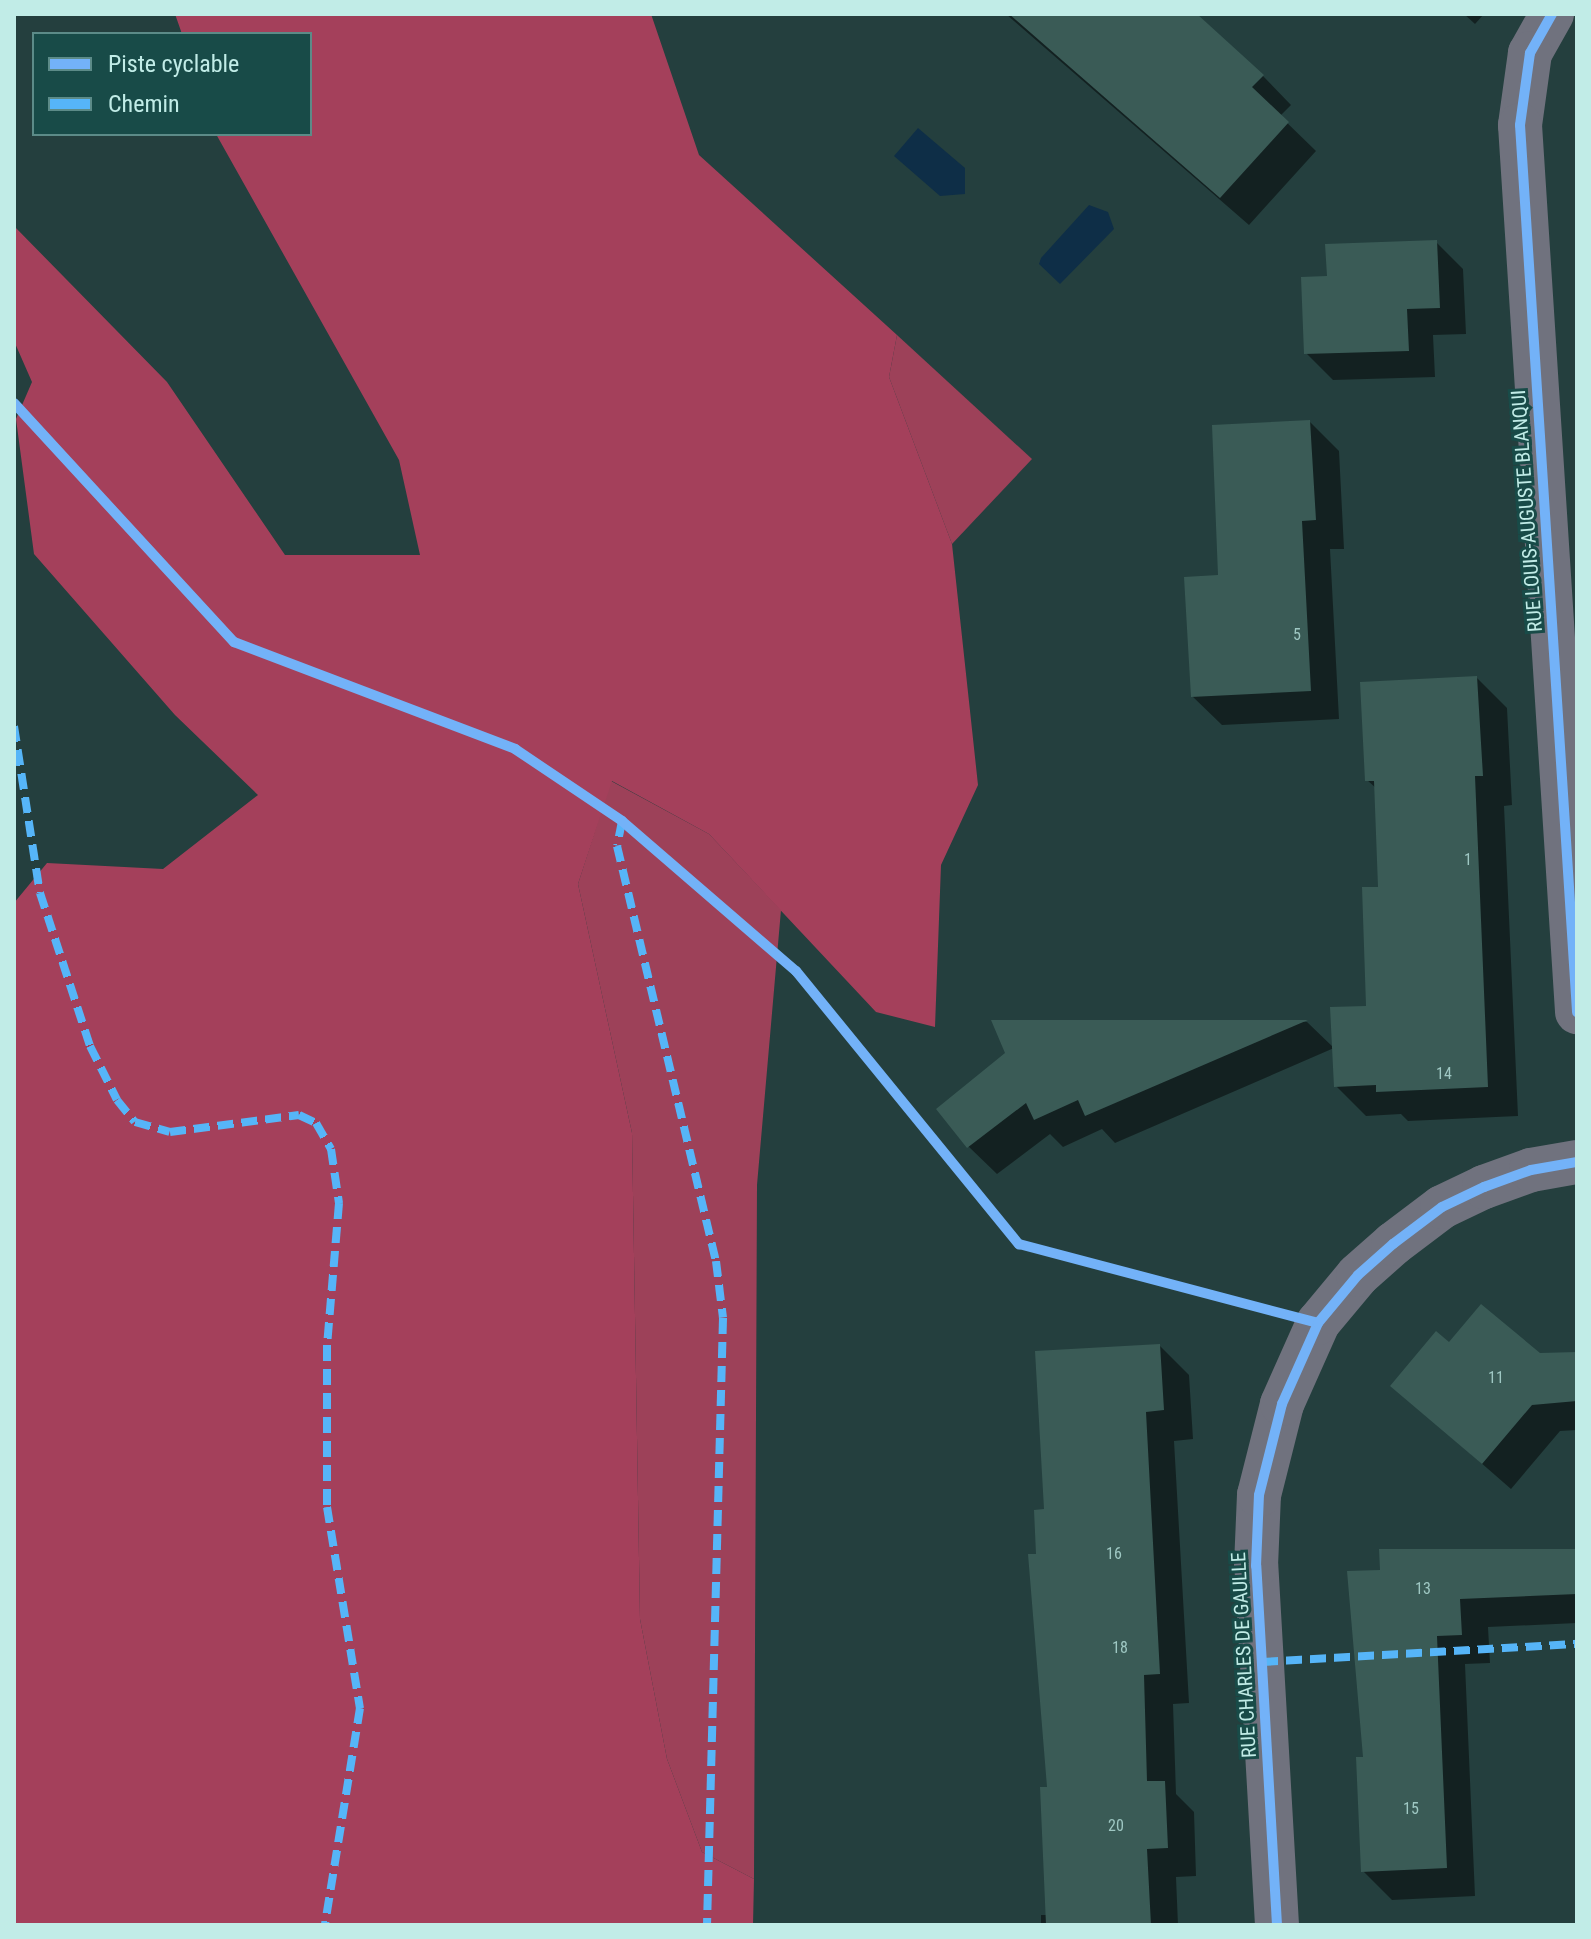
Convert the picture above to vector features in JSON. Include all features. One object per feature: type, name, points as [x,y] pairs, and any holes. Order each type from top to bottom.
[{"type":"street","name":"RUE LOUIS-AUGUSTE BLANQUI","points":[[1552,14],[1530,53],[1520,125],[1577,1012]]},
{"type":"street","name":"RUE CHARLES DE GAULLE","points":[[1277,1925],[1256,1566],[1259,1495],[1286,1393],[1318,1323],[1358,1275],[1393,1244],[1442,1207],[1484,1187],[1531,1170],[1577,1162]]},
{"type":"shaded area","points":[[175,14],[651,14],[699,155],[897,335],[889,377],[952,544],[978,785],[941,865],[935,1027],[876,1012],[709,834],[612,781],[578,884],[632,1133],[640,1619],[667,1759],[702,1852],[754,1879],[753,1925],[14,1925],[14,903],[47,863],[163,869],[258,795],[175,715],[34,554],[16,419],[32,382],[14,341],[14,226],[167,382],[285,555],[420,555],[399,460],[217,136],[312,136],[312,32],[181,32]]},
{"type":"shaded area","points":[[897,335],[1032,459],[952,544],[889,377]]},
{"type":"shaded area","points":[[611,781],[709,834],[781,910],[757,1185],[754,1879],[702,1852],[667,1759],[640,1619],[632,1133],[578,884]]},
{"type":"water","points":[[918,128],[965,168],[965,194],[940,196],[894,156]]},
{"type":"water","points":[[1089,205],[1108,212],[1114,229],[1060,284],[1039,264],[1041,258]]},
{"type":"building","points":[[1009,14],[1197,14],[1264,75],[1252,87],[1289,122],[1220,198]]},
{"type":"building","points":[[1437,240],[1440,308],[1407,309],[1409,351],[1304,354],[1301,277],[1327,276],[1325,244]]},
{"type":"building","points":[[1310,420],[1316,520],[1302,521],[1311,691],[1191,697],[1184,577],[1218,575],[1212,425]]},
{"type":"building","points":[[1477,676],[1483,776],[1475,776],[1488,1087],[1376,1092],[1376,1085],[1334,1087],[1330,1007],[1366,1006],[1362,887],[1378,887],[1374,781],[1365,781],[1360,682]]},
{"type":"building","points":[[991,1020],[1308,1020],[1085,1116],[1078,1100],[1034,1120],[1026,1103],[967,1148],[936,1109],[1005,1053]]},
{"type":"building","points":[[1481,1304],[1540,1353],[1577,1352],[1577,1401],[1532,1405],[1482,1464],[1390,1386],[1436,1331],[1449,1342]]},
{"type":"building","points":[[1160,1344],[1164,1410],[1146,1412],[1160,1674],[1144,1675],[1147,1781],[1165,1781],[1168,1848],[1147,1849],[1151,1925],[1046,1925],[1040,1787],[1047,1787],[1028,1554],[1036,1554],[1034,1510],[1044,1509],[1035,1351]]},
{"type":"building","points":[[1379,1549],[1577,1549],[1577,1594],[1460,1599],[1462,1635],[1437,1636],[1447,1868],[1361,1872],[1356,1757],[1363,1757],[1347,1571],[1380,1570]]},
{"type":"marked path","points":[[14,726],[40,893],[90,1046],[117,1100],[135,1122],[170,1132],[299,1115],[316,1123],[331,1149],[339,1203],[327,1345],[327,1507],[360,1708],[325,1925]]},
{"type":"marked path","points":[[622,821],[617,846],[716,1261],[723,1318],[707,1925]]},
{"type":"marked path","points":[[1262,1662],[1577,1644]]},
{"type":"cycle path","points":[[1552,14],[1530,53],[1520,125],[1577,1012]]},
{"type":"cycle path","points":[[14,403],[234,642],[515,749],[622,821],[796,971],[1019,1244],[1318,1323]]},
{"type":"cycle path","points":[[1277,1925],[1256,1566],[1259,1495],[1282,1404],[1318,1323],[1358,1275],[1393,1244],[1442,1207],[1484,1187],[1531,1170],[1577,1162]]}]
